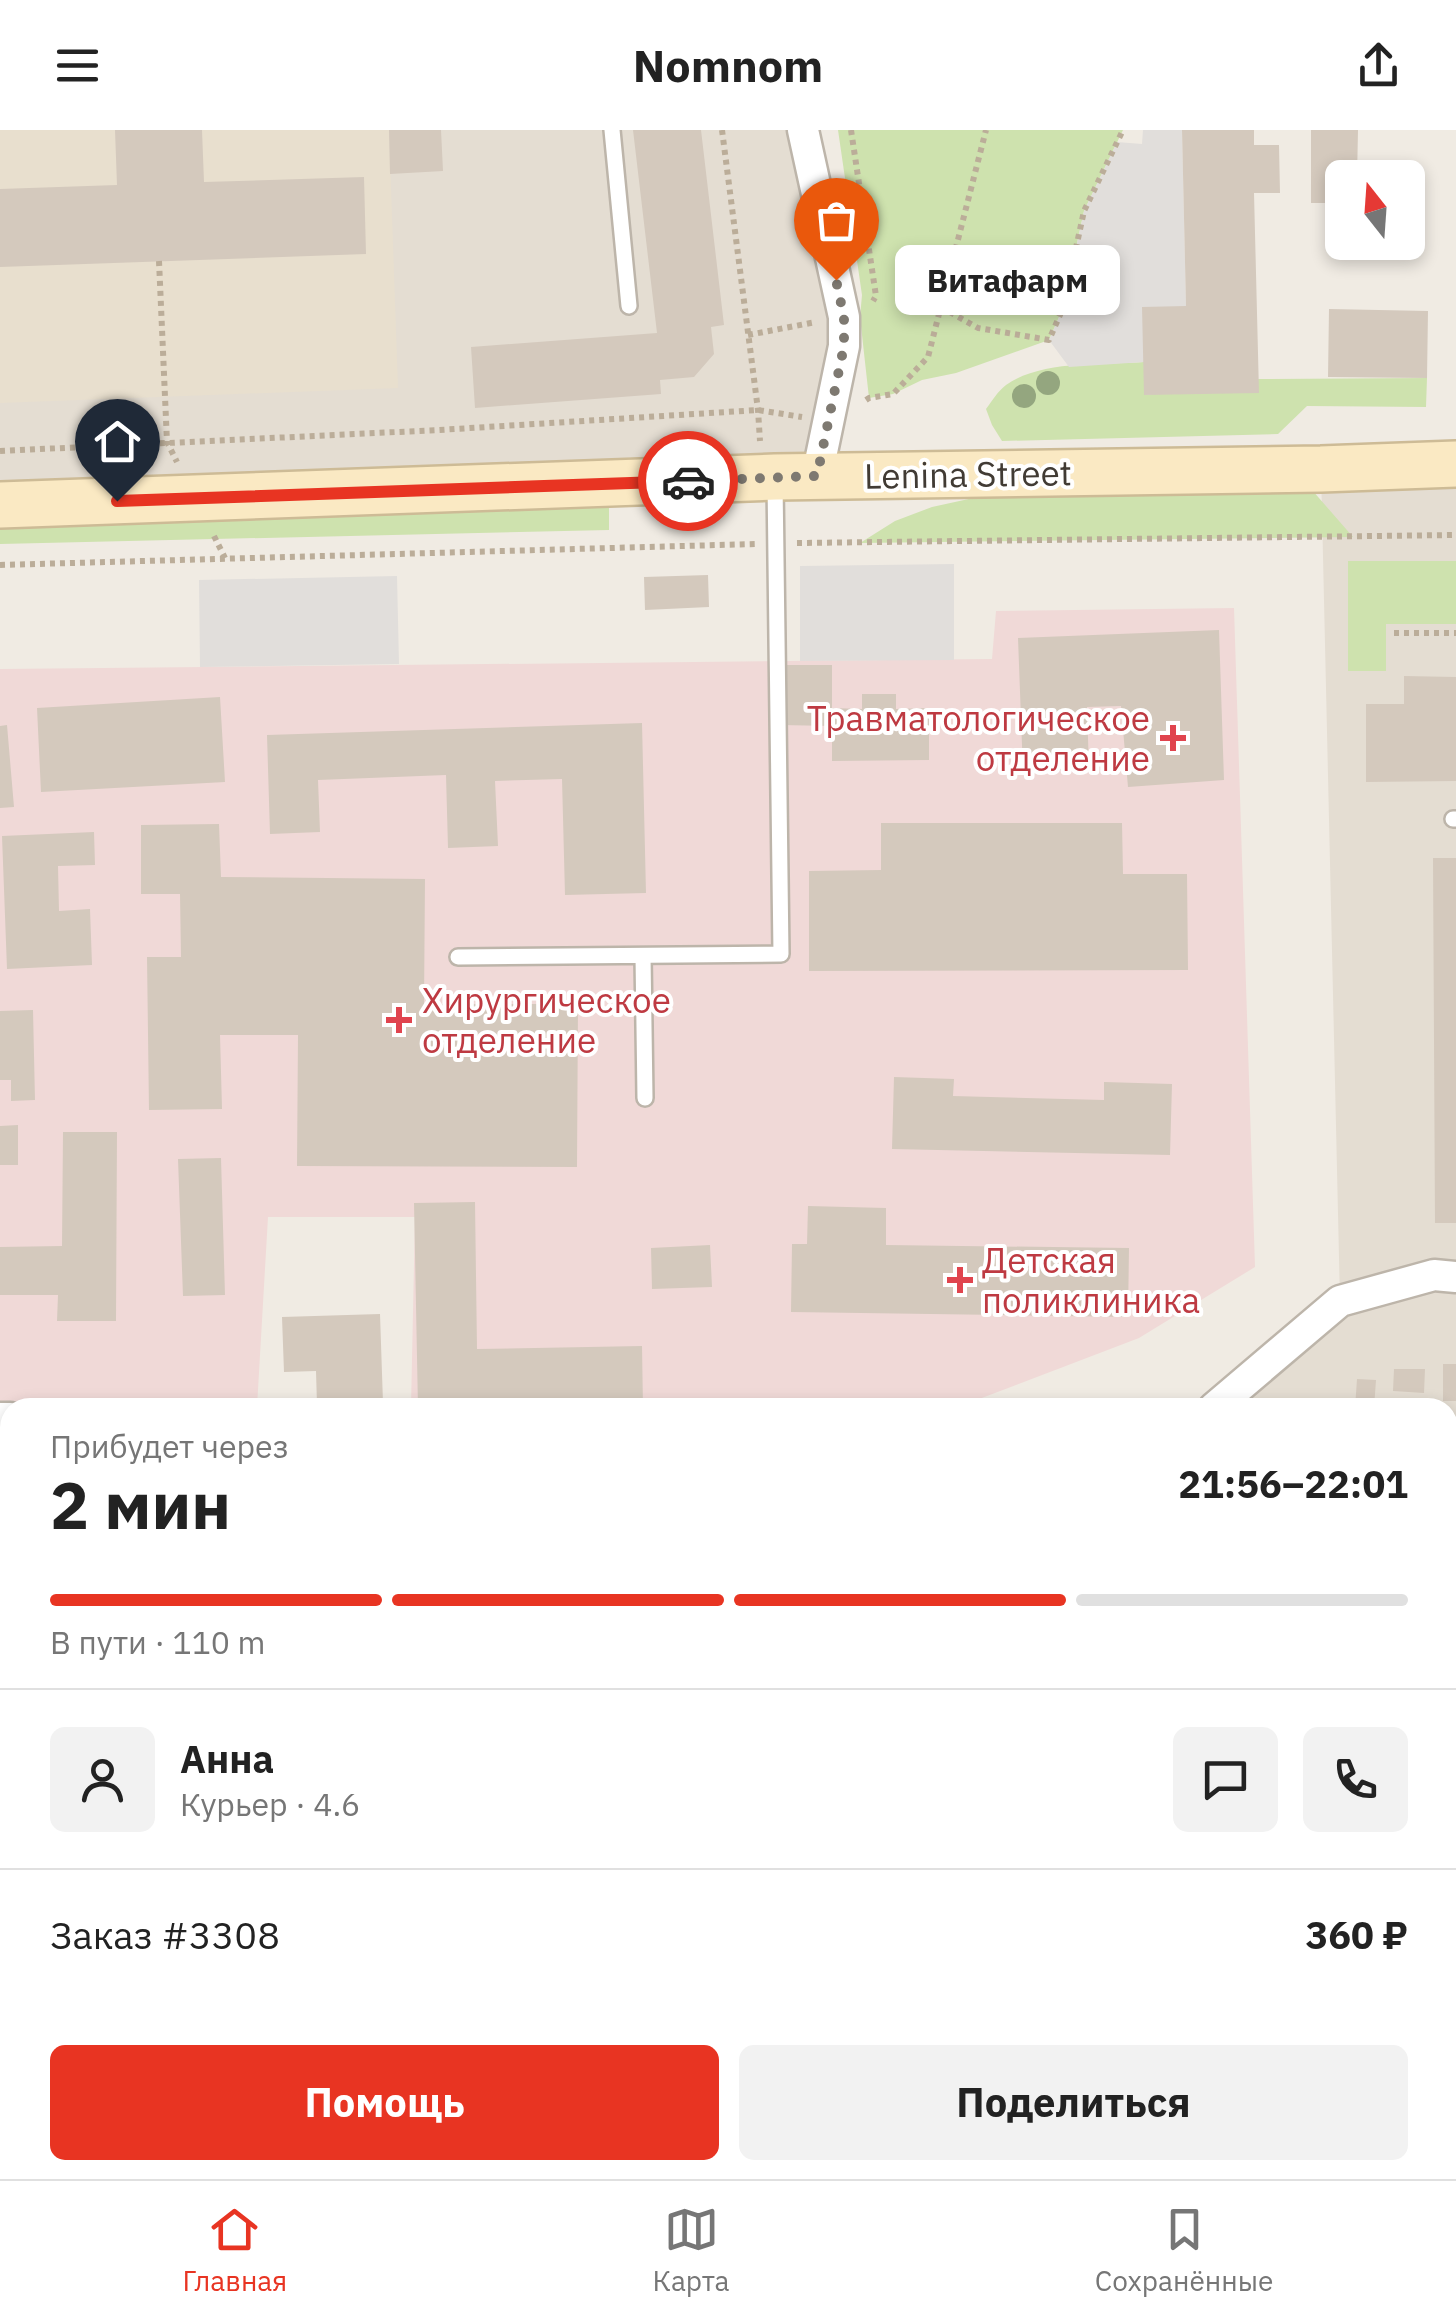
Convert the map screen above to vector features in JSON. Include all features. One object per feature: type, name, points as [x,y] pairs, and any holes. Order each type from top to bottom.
[{"type":"street","points":[[796,477],[844,346],[844,317],[803,130]]},
{"type":"street","name":"Lenina Street","points":[[0,505],[796,477],[1456,464]]},
{"type":"street","points":[[1226,1398],[1340,1301],[1434,1275],[1456,1277]]},
{"type":"lane","points":[[612,130],[629,306]]},
{"type":"lane","points":[[458,957],[781,954],[776,544],[796,477]]},
{"type":"lane","points":[[643,956],[645,1098]]},
{"type":"path","points":[[0,451],[758,410],[722,130]]},
{"type":"path","points":[[928,358],[986,130]]},
{"type":"path","points":[[941,306],[978,328],[1049,340],[1062,308],[1084,211],[1123,130]]},
{"type":"path","points":[[159,261],[167,442]]},
{"type":"path","points":[[748,335],[844,317]]},
{"type":"path","points":[[0,564],[776,544],[1456,534]]},
{"type":"path","points":[[1394,633],[1456,633]]},
{"type":"shaded area","points":[[0,130],[803,130],[844,317],[817,476],[0,505]]},
{"type":"shaded area","points":[[0,130],[389,130],[398,388],[0,403]]},
{"type":"shaded area","points":[[1143,130],[1182,130],[1186,306],[1144,362],[1069,367],[1049,340],[1063,308],[1084,211],[1117,142],[1142,144]]},
{"type":"shaded area","points":[[1456,467],[1456,1398],[1205,1398],[1340,1301],[1321,469]]},
{"type":"shaded area","points":[[954,564],[954,660],[800,661],[800,566]]},
{"type":"shaded area","points":[[397,576],[399,664],[200,667],[199,580]]},
{"type":"shaded area","points":[[1234,608],[1255,1267],[1139,1338],[982,1398],[411,1398],[415,1217],[268,1217],[258,1398],[0,1398],[0,669],[992,659],[996,611]]},
{"type":"green space","points":[[838,130],[1123,130],[1084,211],[1063,308],[1049,340],[956,373],[922,380],[893,394],[869,398],[860,317],[862,295]]},
{"type":"green space","points":[[1144,362],[1145,395],[1259,379],[1427,378],[1426,407],[1307,406],[1278,434],[1002,441],[986,409],[1006,385],[1036,371]]},
{"type":"green space","points":[[609,484],[609,530],[0,544],[0,505]]},
{"type":"green space","points":[[1312,490],[1353,537],[860,543],[895,521],[932,507],[987,495]]},
{"type":"green space","points":[[1348,561],[1456,561],[1456,624],[1386,624],[1386,671],[1348,671]]},
{"type":"building","points":[[115,130],[202,130],[204,182],[364,177],[366,254],[0,267],[0,189],[117,185]]},
{"type":"building","points":[[389,130],[441,130],[443,171],[390,174]]},
{"type":"building","points":[[633,130],[701,130],[724,325],[711,327],[714,354],[694,377],[660,380],[661,394],[475,408],[471,347],[657,333]]},
{"type":"building","points":[[1182,130],[1254,130],[1254,145],[1279,145],[1280,193],[1254,193],[1259,393],[1144,395],[1142,307],[1186,306]]},
{"type":"building","points":[[1311,130],[1358,130],[1357,160],[1325,160],[1325,203],[1311,203]]},
{"type":"building","points":[[1329,309],[1428,311],[1427,378],[1328,377]]},
{"type":"building","points":[[708,575],[709,607],[645,610],[644,577]]},
{"type":"building","name":"Травматологическое отделение","points":[[1219,630],[1224,780],[1128,787],[1121,706],[1087,707],[1089,769],[1023,772],[1018,638]]},
{"type":"building","points":[[781,665],[832,665],[832,708],[862,709],[862,694],[896,694],[896,709],[929,708],[929,760],[832,761],[832,726],[780,725]]},
{"type":"building","points":[[1404,676],[1456,677],[1456,781],[1366,782],[1366,704],[1404,704]]},
{"type":"building","points":[[220,697],[225,782],[41,792],[37,708]]},
{"type":"building","points":[[642,723],[646,893],[565,895],[562,779],[495,781],[498,846],[448,848],[446,775],[318,780],[320,832],[270,834],[267,735]]},
{"type":"building","points":[[7,725],[14,807],[0,808],[0,726]]},
{"type":"building","points":[[881,823],[1122,823],[1123,874],[1187,874],[1188,970],[809,971],[809,871],[881,870]]},
{"type":"building","name":"Хирургическое отделение","points":[[219,824],[221,877],[425,879],[424,1004],[578,1004],[577,1167],[297,1166],[298,1035],[220,1035],[222,1109],[149,1110],[147,957],[181,957],[180,894],[141,894],[141,825]]},
{"type":"building","points":[[94,832],[95,865],[58,866],[59,911],[90,909],[92,965],[7,969],[2,836]]},
{"type":"building","points":[[1433,858],[1456,858],[1456,1223],[1435,1223]]},
{"type":"building","points":[[33,1010],[35,1100],[11,1101],[11,1080],[0,1080],[0,1011]]},
{"type":"building","points":[[894,1077],[954,1079],[953,1096],[1104,1100],[1104,1082],[1172,1084],[1170,1155],[892,1149]]},
{"type":"building","points":[[18,1125],[18,1165],[0,1165],[0,1126]]},
{"type":"building","points":[[63,1132],[117,1132],[116,1321],[57,1321],[58,1295],[0,1295],[0,1247],[62,1246]]},
{"type":"building","points":[[221,1158],[225,1295],[183,1296],[178,1159]]},
{"type":"building","points":[[475,1202],[477,1349],[642,1346],[643,1398],[418,1398],[414,1203]]},
{"type":"building","name":"Детская поликлиника","points":[[808,1206],[886,1208],[886,1245],[1129,1248],[1128,1317],[791,1312],[792,1244],[807,1244]]},
{"type":"building","points":[[710,1245],[712,1287],[652,1289],[651,1248]]},
{"type":"building","points":[[380,1314],[383,1398],[317,1398],[316,1371],[284,1372],[282,1317]]},
{"type":"building","points":[[1443,1364],[1456,1364],[1456,1398],[1443,1398]]},
{"type":"building","points":[[1394,1369],[1425,1369],[1424,1393],[1393,1391]]},
{"type":"building","points":[[1357,1379],[1376,1380],[1375,1398],[1356,1398]]},
{"type":"way so far","points":[[688,481],[817,476],[844,346],[844,317],[836,280]]},
{"type":"place","name":"Витафарм","points":[[836,280]]},
{"type":"place","name":"Травматологическое отделение","points":[[1173,738]]},
{"type":"place","name":"Хирургическое отделение","points":[[399,1020]]},
{"type":"place","name":"Детская поликлиника","points":[[960,1280]]},
{"type":"route","points":[[117,501],[688,481]]}]
